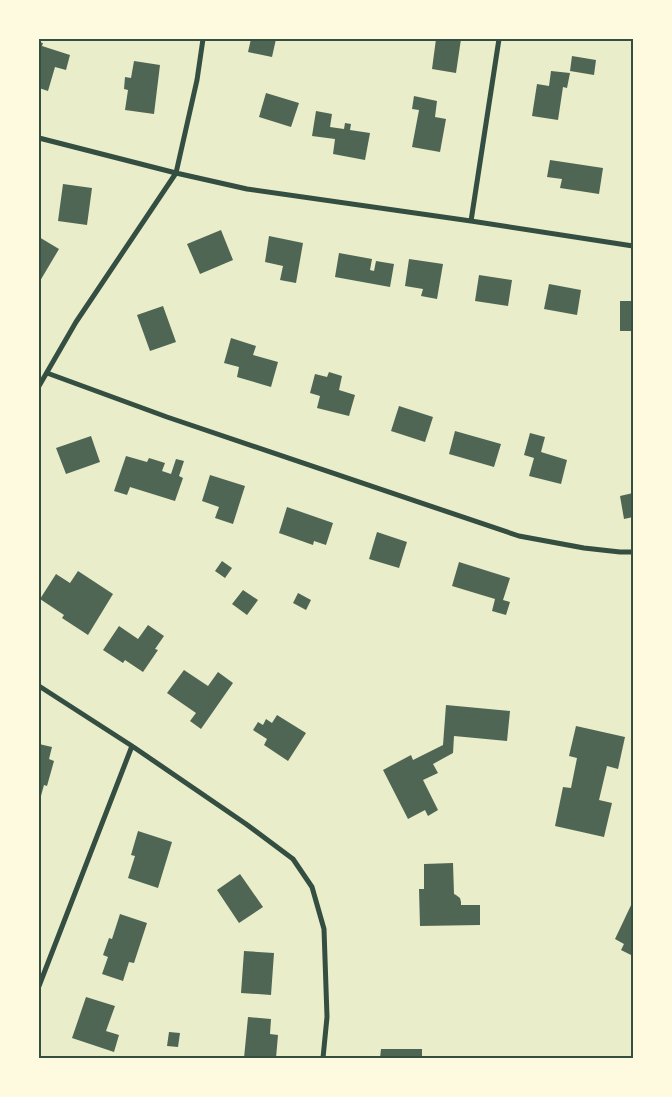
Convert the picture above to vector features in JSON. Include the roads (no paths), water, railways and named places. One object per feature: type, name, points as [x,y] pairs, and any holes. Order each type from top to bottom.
[{"type":"street","points":[[39,386],[76,322],[176,173],[197,80],[203,39]]},
{"type":"street","points":[[471,221],[499,39]]},
{"type":"street","points":[[39,138],[247,189],[633,246]]},
{"type":"street","points":[[47,374],[167,417],[519,536],[584,548],[633,552]]},
{"type":"street","points":[[39,686],[132,746],[246,824],[294,860],[312,887],[324,929],[327,1017],[323,1058]]},
{"type":"street","points":[[39,986],[132,746]]}]
